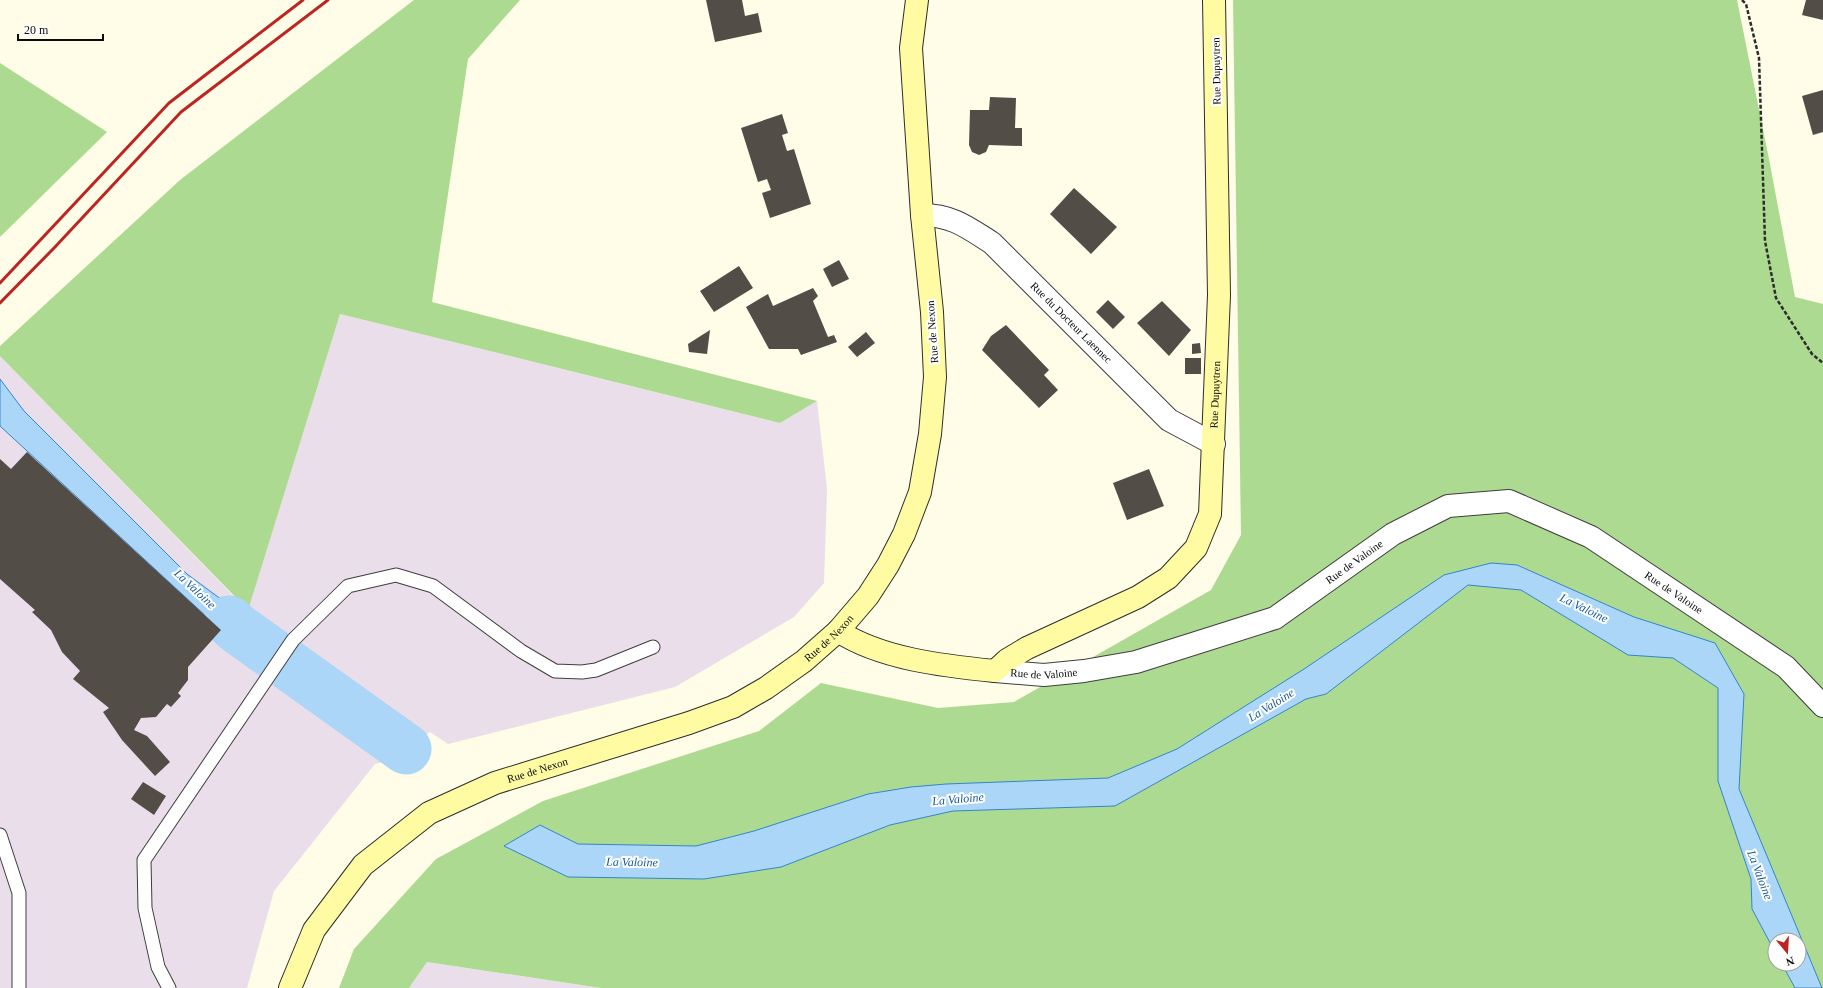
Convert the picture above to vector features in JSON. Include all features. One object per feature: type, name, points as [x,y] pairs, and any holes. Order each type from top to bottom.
[{"type":"main road","name":"Rue de Nexon","points":[[290,988],[314,930],[363,865],[429,813],[495,783],[689,723],[733,707],[766,688],[804,661],[838,631],[868,596],[888,565],[904,534],[920,492],[930,434],[935,377],[932,312],[922,215],[911,48],[917,0]]},
{"type":"main road","name":"Rue Dupuytren","points":[[995,671],[1007,660],[1027,648],[1138,597],[1168,578],[1196,548],[1210,514],[1219,295],[1214,0]]},
{"type":"main road","name":"Rue de Valoine","points":[[838,631],[852,640],[881,652],[954,667],[995,671]]},
{"type":"street","name":"Rue du Docteur Laennec","points":[[922,215],[939,215],[961,224],[992,243],[1169,420],[1214,444]]},
{"type":"street","name":"Rue de Valoine","points":[[995,671],[1044,675],[1084,671],[1136,662],[1275,618],[1393,534],[1448,506],[1509,501],[1591,537],[1786,667],[1823,706]]},
{"type":"lane","points":[[169,988],[158,968],[145,908],[144,860],[292,640],[348,586],[396,575],[433,586],[522,651],[555,671],[582,672],[596,670],[653,647]]},
{"type":"lane","points":[[0,835],[20,893],[20,988]]},
{"type":"path","points":[[1742,0],[1746,4],[1759,58],[1765,241],[1776,298],[1812,354],[1823,363]]},
{"type":"shaded area","points":[[340,314],[780,423],[817,401],[827,489],[824,583],[794,617],[675,687],[448,744],[430,732],[392,760],[375,764],[274,891],[247,988],[0,988],[0,356],[247,610]]},
{"type":"shaded area","points":[[427,962],[601,988],[409,988]]},
{"type":"green space","points":[[414,0],[520,0],[468,59],[432,302],[817,401],[780,423],[340,314],[248,610],[0,356],[0,346],[180,180]]},
{"type":"green space","points":[[1233,0],[1737,0],[1795,297],[1823,304],[1823,988],[601,988],[427,962],[409,988],[339,988],[354,949],[436,859],[543,801],[759,731],[821,683],[938,708],[1014,702],[1211,590],[1241,535]]},
{"type":"green space","points":[[0,63],[107,132],[0,237]]},
{"type":"water","points":[[0,379],[24,411],[187,574],[218,597],[248,610],[283,654],[271,672],[221,630],[0,426]]},
{"type":"water","points":[[1491,563],[1517,565],[1634,617],[1715,643],[1744,694],[1739,789],[1799,932],[1767,932],[1767,937],[1752,909],[1751,879],[1718,781],[1718,688],[1673,658],[1628,655],[1521,590],[1468,585],[1326,694],[1306,699],[1115,806],[953,811],[890,825],[781,867],[704,879],[568,877],[504,846],[540,825],[578,844],[696,846],[754,831],[868,794],[911,787],[946,784],[1108,778],[1177,749],[1304,669],[1444,575]]},
{"type":"water","points":[[1807,952],[1822,988],[1795,988],[1786,972],[1807,972]]},
{"type":"building","points":[[706,0],[742,0],[745,16],[758,13],[762,32],[715,42]]},
{"type":"building","points":[[1806,0],[1823,0],[1823,20],[1802,15]]},
{"type":"building","points":[[1823,90],[1823,132],[1813,135],[1802,96]]},
{"type":"building","points":[[990,97],[1016,98],[1015,128],[1022,128],[1022,146],[989,145],[986,152],[979,155],[972,152],[969,145],[970,110],[989,110]]},
{"type":"building","points":[[782,114],[788,133],[782,135],[787,151],[794,149],[811,204],[770,218],[762,193],[771,190],[767,179],[758,182],[741,128]]},
{"type":"building","points":[[1074,188],[1117,227],[1091,254],[1050,214]]},
{"type":"building","points":[[839,260],[849,279],[832,287],[823,269]]},
{"type":"building","points":[[739,266],[753,288],[714,312],[700,291]]},
{"type":"building","points":[[813,288],[818,296],[813,301],[828,337],[834,335],[837,342],[801,355],[798,349],[769,349],[746,307],[768,294],[773,306]]},
{"type":"building","points":[[1108,300],[1125,317],[1113,329],[1096,312]]},
{"type":"building","points":[[1162,301],[1191,330],[1169,356],[1137,323]]},
{"type":"building","points":[[1006,325],[1049,370],[1044,375],[1058,390],[1039,408],[982,350],[991,336]]},
{"type":"building","points":[[710,330],[707,354],[689,352],[688,344]]},
{"type":"building","points":[[866,332],[875,343],[857,357],[848,347]]},
{"type":"building","points":[[1200,343],[1201,353],[1192,354],[1192,344]]},
{"type":"building","points":[[1185,358],[1201,358],[1201,374],[1185,374]]},
{"type":"building","points":[[27,452],[221,630],[188,667],[188,680],[178,693],[181,696],[171,707],[167,704],[156,717],[141,718],[134,730],[147,736],[170,762],[155,776],[122,740],[103,712],[109,708],[73,679],[80,671],[62,652],[51,630],[32,612],[35,610],[0,579],[0,459],[11,469]]},
{"type":"building","points":[[1149,469],[1164,506],[1127,520],[1113,483]]},
{"type":"building","points":[[143,782],[166,796],[154,815],[131,799]]},
{"type":"waterway","name":"La Valoine","points":[[229,621],[238,629],[406,749]]},
{"type":"railway","points":[[0,283],[169,103],[303,0]]},
{"type":"railway","points":[[0,303],[55,247],[181,112],[328,0]]}]
